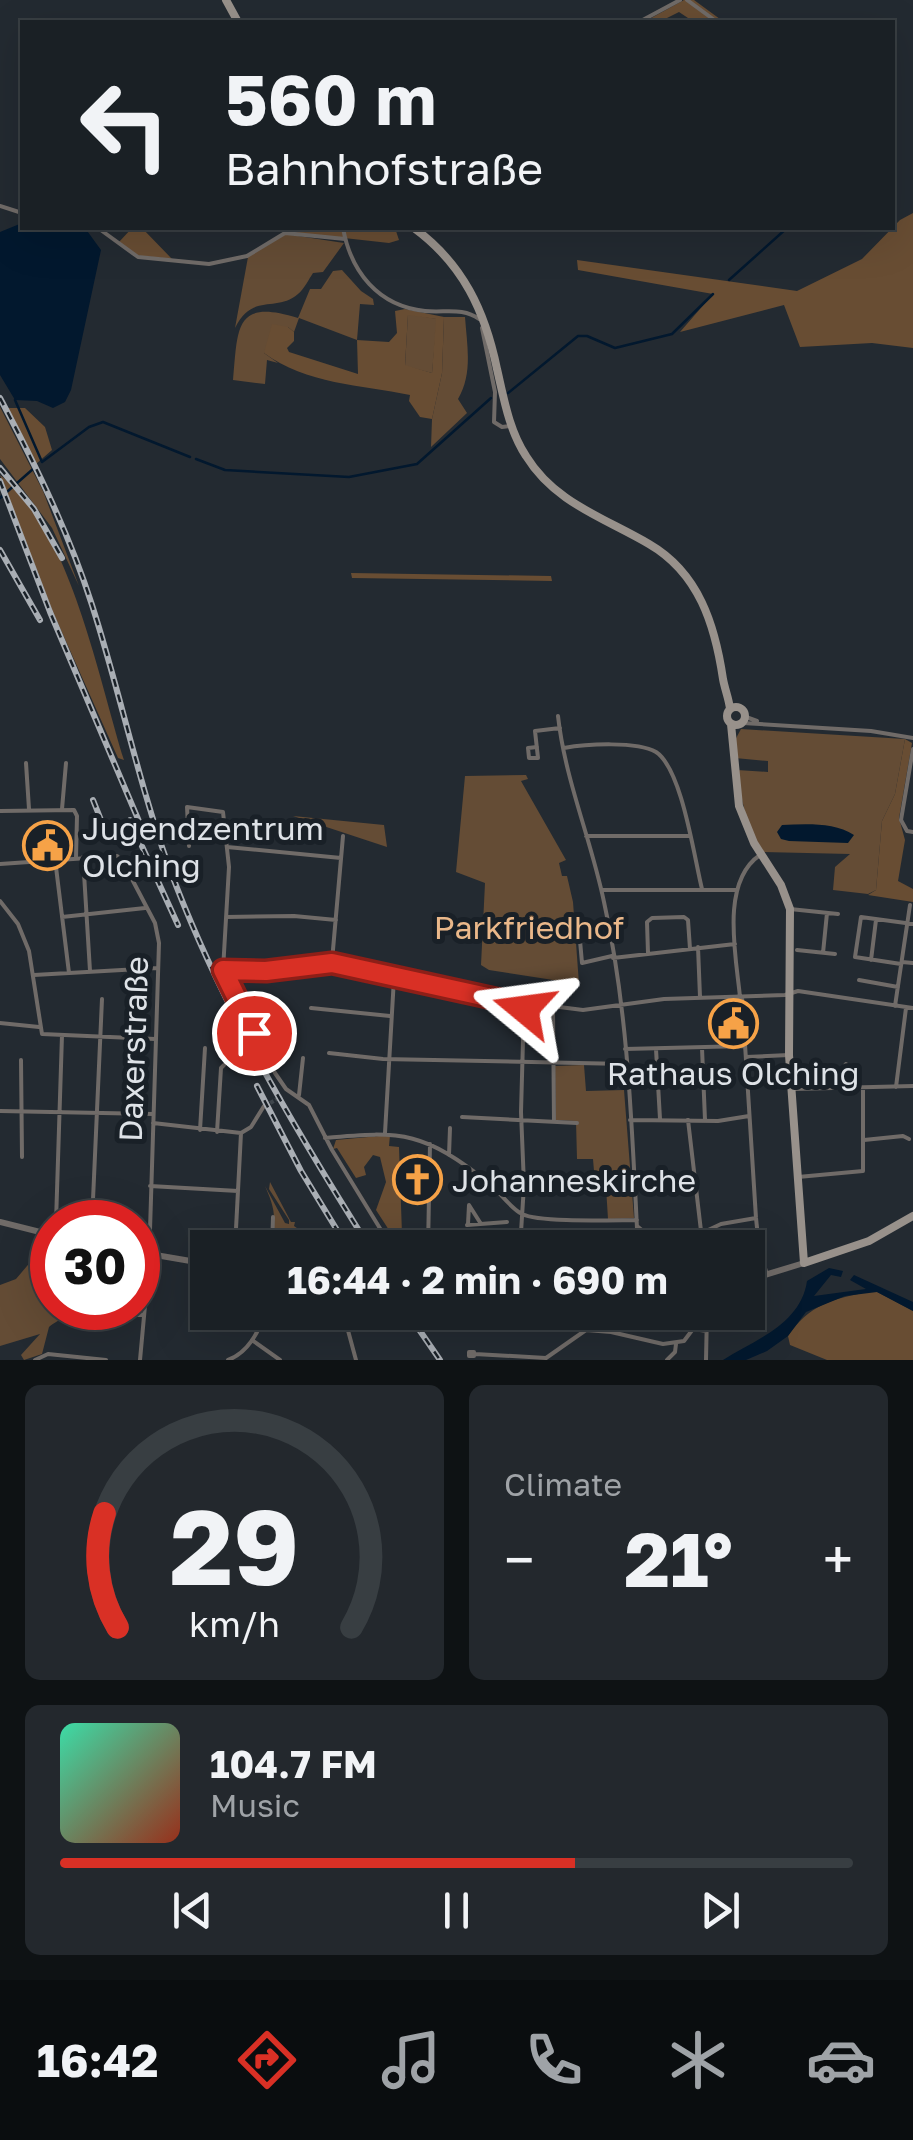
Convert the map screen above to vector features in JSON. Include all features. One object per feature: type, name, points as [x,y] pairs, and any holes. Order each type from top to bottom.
[{"type":"main road","points":[[416,230],[443,252],[472,292],[488,327],[512,426],[527,458],[556,491],[654,547],[686,575],[710,618],[733,708]]},
{"type":"main road","points":[[733,708],[743,710],[731,742],[739,806],[760,854],[782,885],[790,908],[790,1055],[804,1264],[871,1240],[913,1216]]},
{"type":"main road","points":[[733,708],[727,716],[740,722]]},
{"type":"street","points":[[644,20],[683,0],[714,20]]},
{"type":"street","points":[[101,230],[138,256],[209,264],[247,256],[284,233],[346,240]]},
{"type":"street","points":[[344,230],[358,272],[380,293],[410,308],[462,311],[479,319],[495,392],[494,422],[502,428],[512,426]]},
{"type":"street","points":[[558,716],[562,748],[601,890],[620,1006],[637,1230]]},
{"type":"street","points":[[740,722],[913,738]]},
{"type":"street","points":[[537,747],[535,731],[560,728]]},
{"type":"street","points":[[562,748],[639,746],[657,753],[675,776],[702,889]]},
{"type":"street","points":[[913,749],[901,820],[913,832]]},
{"type":"street","points":[[26,763],[29,809]]},
{"type":"street","points":[[62,809],[66,763]]},
{"type":"street","points":[[188,846],[187,807],[223,812],[227,847],[223,970],[260,1045],[289,1091],[309,1105],[381,1230]]},
{"type":"street","points":[[0,812],[76,812],[90,971]]},
{"type":"street","points":[[332,963],[343,836]]},
{"type":"street","points":[[586,836],[689,836]]},
{"type":"street","points":[[227,847],[342,858]]},
{"type":"street","points":[[760,854],[737,890],[735,944],[759,1247],[767,1275],[804,1264]]},
{"type":"street","name":"Daxerstraße","points":[[80,857],[117,856],[158,931],[150,1200]]},
{"type":"street","points":[[0,864],[80,857]]},
{"type":"street","points":[[55,858],[70,974]]},
{"type":"street","points":[[601,890],[737,890]]},
{"type":"street","points":[[0,901],[18,924],[34,975],[39,1029]]},
{"type":"street","points":[[896,1006],[910,905]]},
{"type":"street","points":[[62,917],[145,908]]},
{"type":"street","points":[[790,908],[838,914]]},
{"type":"street","points":[[823,953],[827,912]]},
{"type":"street","points":[[226,918],[294,916],[336,920]]},
{"type":"street","points":[[910,923],[861,917],[855,957],[913,963]]},
{"type":"street","points":[[578,918],[582,963],[735,944]]},
{"type":"street","points":[[648,953],[647,922],[652,918],[688,920],[690,949]]},
{"type":"street","points":[[871,960],[876,918]]},
{"type":"street","points":[[904,946],[913,947]]},
{"type":"street","points":[[698,947],[700,998]]},
{"type":"street","points":[[796,950],[835,954]]},
{"type":"street","points":[[223,970],[266,971],[332,963],[524,1005],[583,1010],[791,992],[913,1008]]},
{"type":"street","points":[[34,975],[157,968]]},
{"type":"street","points":[[385,1133],[394,976]]},
{"type":"street","points":[[859,980],[898,987]]},
{"type":"street","points":[[93,1200],[102,999]]},
{"type":"street","points":[[519,1230],[524,1005]]},
{"type":"street","points":[[311,1008],[390,1016]]},
{"type":"street","points":[[553,1008],[554,1122]]},
{"type":"street","points":[[896,1087],[906,1008]]},
{"type":"street","points":[[0,1023],[62,1035],[155,1039]]},
{"type":"street","points":[[57,1200],[62,1035]]},
{"type":"street","points":[[623,1049],[745,1046]]},
{"type":"street","points":[[656,1047],[660,1119]]},
{"type":"street","points":[[200,1130],[205,1048]]},
{"type":"street","points":[[702,1048],[705,1120]]},
{"type":"street","points":[[328,1053],[624,1064]]},
{"type":"street","points":[[746,1058],[790,1055]]},
{"type":"street","points":[[298,1095],[303,1058]]},
{"type":"street","points":[[21,1060],[22,1158]]},
{"type":"street","points":[[216,1132],[224,1065]]},
{"type":"street","points":[[844,1070],[844,1087]]},
{"type":"street","points":[[793,1089],[913,1086]]},
{"type":"street","points":[[798,1177],[863,1172],[863,1088]]},
{"type":"street","points":[[282,1096],[289,1091]]},
{"type":"street","points":[[153,1124],[242,1133],[252,1127],[264,1106]]},
{"type":"street","points":[[0,1111],[153,1114]]},
{"type":"street","points":[[630,1120],[750,1116]]},
{"type":"street","points":[[462,1117],[577,1123]]},
{"type":"street","points":[[688,1120],[701,1230]]},
{"type":"street","points":[[449,1154],[450,1128]]},
{"type":"street","points":[[236,1230],[242,1133]]},
{"type":"street","points":[[326,1138],[385,1133],[408,1136],[449,1154],[494,1187],[522,1214],[637,1223],[644,1230]]},
{"type":"street","points":[[864,1140],[903,1136],[909,1139]]},
{"type":"street","points":[[428,1230],[430,1144]]},
{"type":"street","points":[[150,1186],[238,1191]]},
{"type":"street","points":[[463,1201],[481,1224]]},
{"type":"street","points":[[469,1205],[467,1225],[507,1222]]},
{"type":"street","points":[[272,1218],[272,1230]]},
{"type":"street","points":[[709,1230],[756,1218]]},
{"type":"street","points":[[0,1222],[30,1230]]},
{"type":"street","points":[[160,1256],[190,1261]]},
{"type":"street","points":[[475,1354],[546,1358],[586,1330],[676,1344],[686,1340],[693,1329],[707,1331],[706,1360]]},
{"type":"street","name":"Daxerstraße","points":[[140,1360],[143,1330]]},
{"type":"street","points":[[228,1360],[236,1357],[256,1330]]},
{"type":"street","points":[[347,1330],[356,1360]]},
{"type":"street","points":[[252,1340],[280,1360]]},
{"type":"street","points":[[668,1360],[676,1344]]},
{"type":"street","points":[[36,1360],[48,1354],[106,1360]]},
{"type":"green space","points":[[285,234],[344,243],[323,272],[313,273],[298,294],[249,310],[235,328],[248,257]]},
{"type":"green space","points":[[342,270],[373,299],[374,305],[360,304],[357,340],[299,318],[294,332],[288,327],[264,353],[278,363],[267,360],[265,384],[233,380],[243,322],[262,312],[298,318],[310,289],[321,289],[333,271]]},
{"type":"green space","points":[[408,314],[437,319],[432,373],[405,366]]},
{"type":"green space","points":[[444,317],[465,317],[467,369],[458,399],[467,413],[431,447],[432,419],[442,373]]},
{"type":"green space","points":[[0,407],[43,491],[79,586],[52,528],[0,459]]},
{"type":"green space","points":[[741,729],[905,739],[895,794],[882,821],[876,890],[868,894],[833,890],[835,867],[850,854],[763,852],[745,812],[737,770],[768,772],[768,761],[735,758],[734,742]]},
{"type":"green space","name":"Parkfriedhof","points":[[526,775],[528,779],[521,781],[566,860],[559,863],[562,876],[567,876],[573,902],[579,984],[489,970],[481,965],[485,883],[456,872],[465,776]]},
{"type":"green space","points":[[293,816],[384,825],[387,847]]},
{"type":"green space","points":[[584,1065],[586,1091],[624,1090],[634,1218],[608,1219],[605,1171],[594,1171],[593,1159],[577,1159],[576,1121],[556,1120],[555,1066]]},
{"type":"green space","points":[[270,1182],[291,1222],[300,1230],[274,1230],[273,1210],[265,1186],[285,1223],[289,1224],[289,1220],[269,1189]]},
{"type":"green space","points":[[30,1262],[30,1330],[48,1330],[42,1354],[24,1360],[21,1355],[40,1334],[0,1346],[0,1285],[16,1279]]},
{"type":"shaded area","points":[[684,0],[694,0],[721,20],[691,20],[679,12],[663,20],[648,20]]},
{"type":"shaded area","points":[[913,213],[913,348],[872,343],[800,347],[784,305],[680,332],[713,294],[578,270],[577,260],[797,291],[862,259],[890,230],[895,230],[900,220]]},
{"type":"shaded area","points":[[130,230],[144,230],[172,259],[133,255],[119,242]]},
{"type":"shaded area","points":[[271,230],[396,230],[399,240],[389,243]]},
{"type":"shaded area","points":[[405,309],[444,317],[442,373],[432,419],[420,417],[409,401],[410,395],[316,377],[264,353],[272,324],[288,327],[294,332],[289,352],[358,374],[357,340],[389,342],[397,333],[395,311]],"holes":[[[408,315],[436,319],[432,373],[405,365]]]},
{"type":"shaded area","points":[[6,408],[25,408],[45,427],[52,450],[36,464]]},
{"type":"shaded area","points":[[0,475],[24,498],[63,566],[92,648],[124,760],[118,758],[52,610]]},
{"type":"shaded area","points":[[351,573],[551,576],[552,581],[352,578]]},
{"type":"shaded area","points":[[905,739],[912,743],[899,818],[905,840],[898,881],[913,889],[913,902],[868,895],[876,890],[882,821],[895,794]]},
{"type":"shaded area","points":[[390,1135],[389,1146],[399,1147],[402,1230],[389,1230],[376,1210],[386,1182],[380,1157],[373,1155],[364,1167],[366,1175],[356,1178],[337,1148],[333,1149],[336,1140]]},
{"type":"shaded area","points":[[877,1292],[913,1311],[913,1360],[827,1360],[790,1345],[788,1336],[813,1310]]},
{"type":"water","points":[[20,224],[20,230],[86,230],[101,250],[71,390],[65,402],[53,408],[37,401],[15,400],[0,375],[0,232]]},
{"type":"water","points":[[782,825],[829,826],[854,835],[848,843],[789,841],[781,839],[777,832]]},
{"type":"water","points":[[829,1268],[843,1271],[841,1277],[831,1275],[814,1296],[866,1289],[850,1280],[854,1275],[913,1302],[913,1311],[877,1292],[845,1296],[806,1312],[788,1336],[767,1351],[746,1360],[723,1360],[786,1320],[803,1296],[807,1281]]},
{"type":"waterway","points":[[729,280],[785,230]]},
{"type":"waterway","points":[[508,393],[578,336],[615,348],[672,334],[713,294]]},
{"type":"waterway","points":[[196,459],[225,470],[349,477],[417,464],[491,398]]},
{"type":"waterway","points":[[15,400],[42,462],[89,427],[103,422],[190,457]]},
{"type":"waterway","points":[[0,498],[33,469]]},
{"type":"tunnel","points":[[265,1106],[282,1096]]},
{"type":"railway","points":[[0,398],[51,500],[83,578],[158,835],[189,917],[259,1062],[359,1230]]},
{"type":"railway","points":[[0,468],[34,509],[62,558]]},
{"type":"railway","points":[[0,481],[50,612],[144,833]]},
{"type":"railway","points":[[0,550],[40,620]]},
{"type":"railway","points":[[93,800],[107,835]]},
{"type":"railway","points":[[130,820],[178,925]]},
{"type":"railway","points":[[257,1086],[337,1230]]},
{"type":"railway","points":[[419,1330],[440,1360]]},
{"type":"place","name":"Jugendzentrum Olching","points":[[47,846]]},
{"type":"place","name":"Rathaus Olching","points":[[733,1023]]},
{"type":"place","name":"Johanneskirche","points":[[417,1180]]},
{"type":"route","points":[[254,1033],[223,970],[266,971],[332,963],[524,1005],[524,1009]]}]
